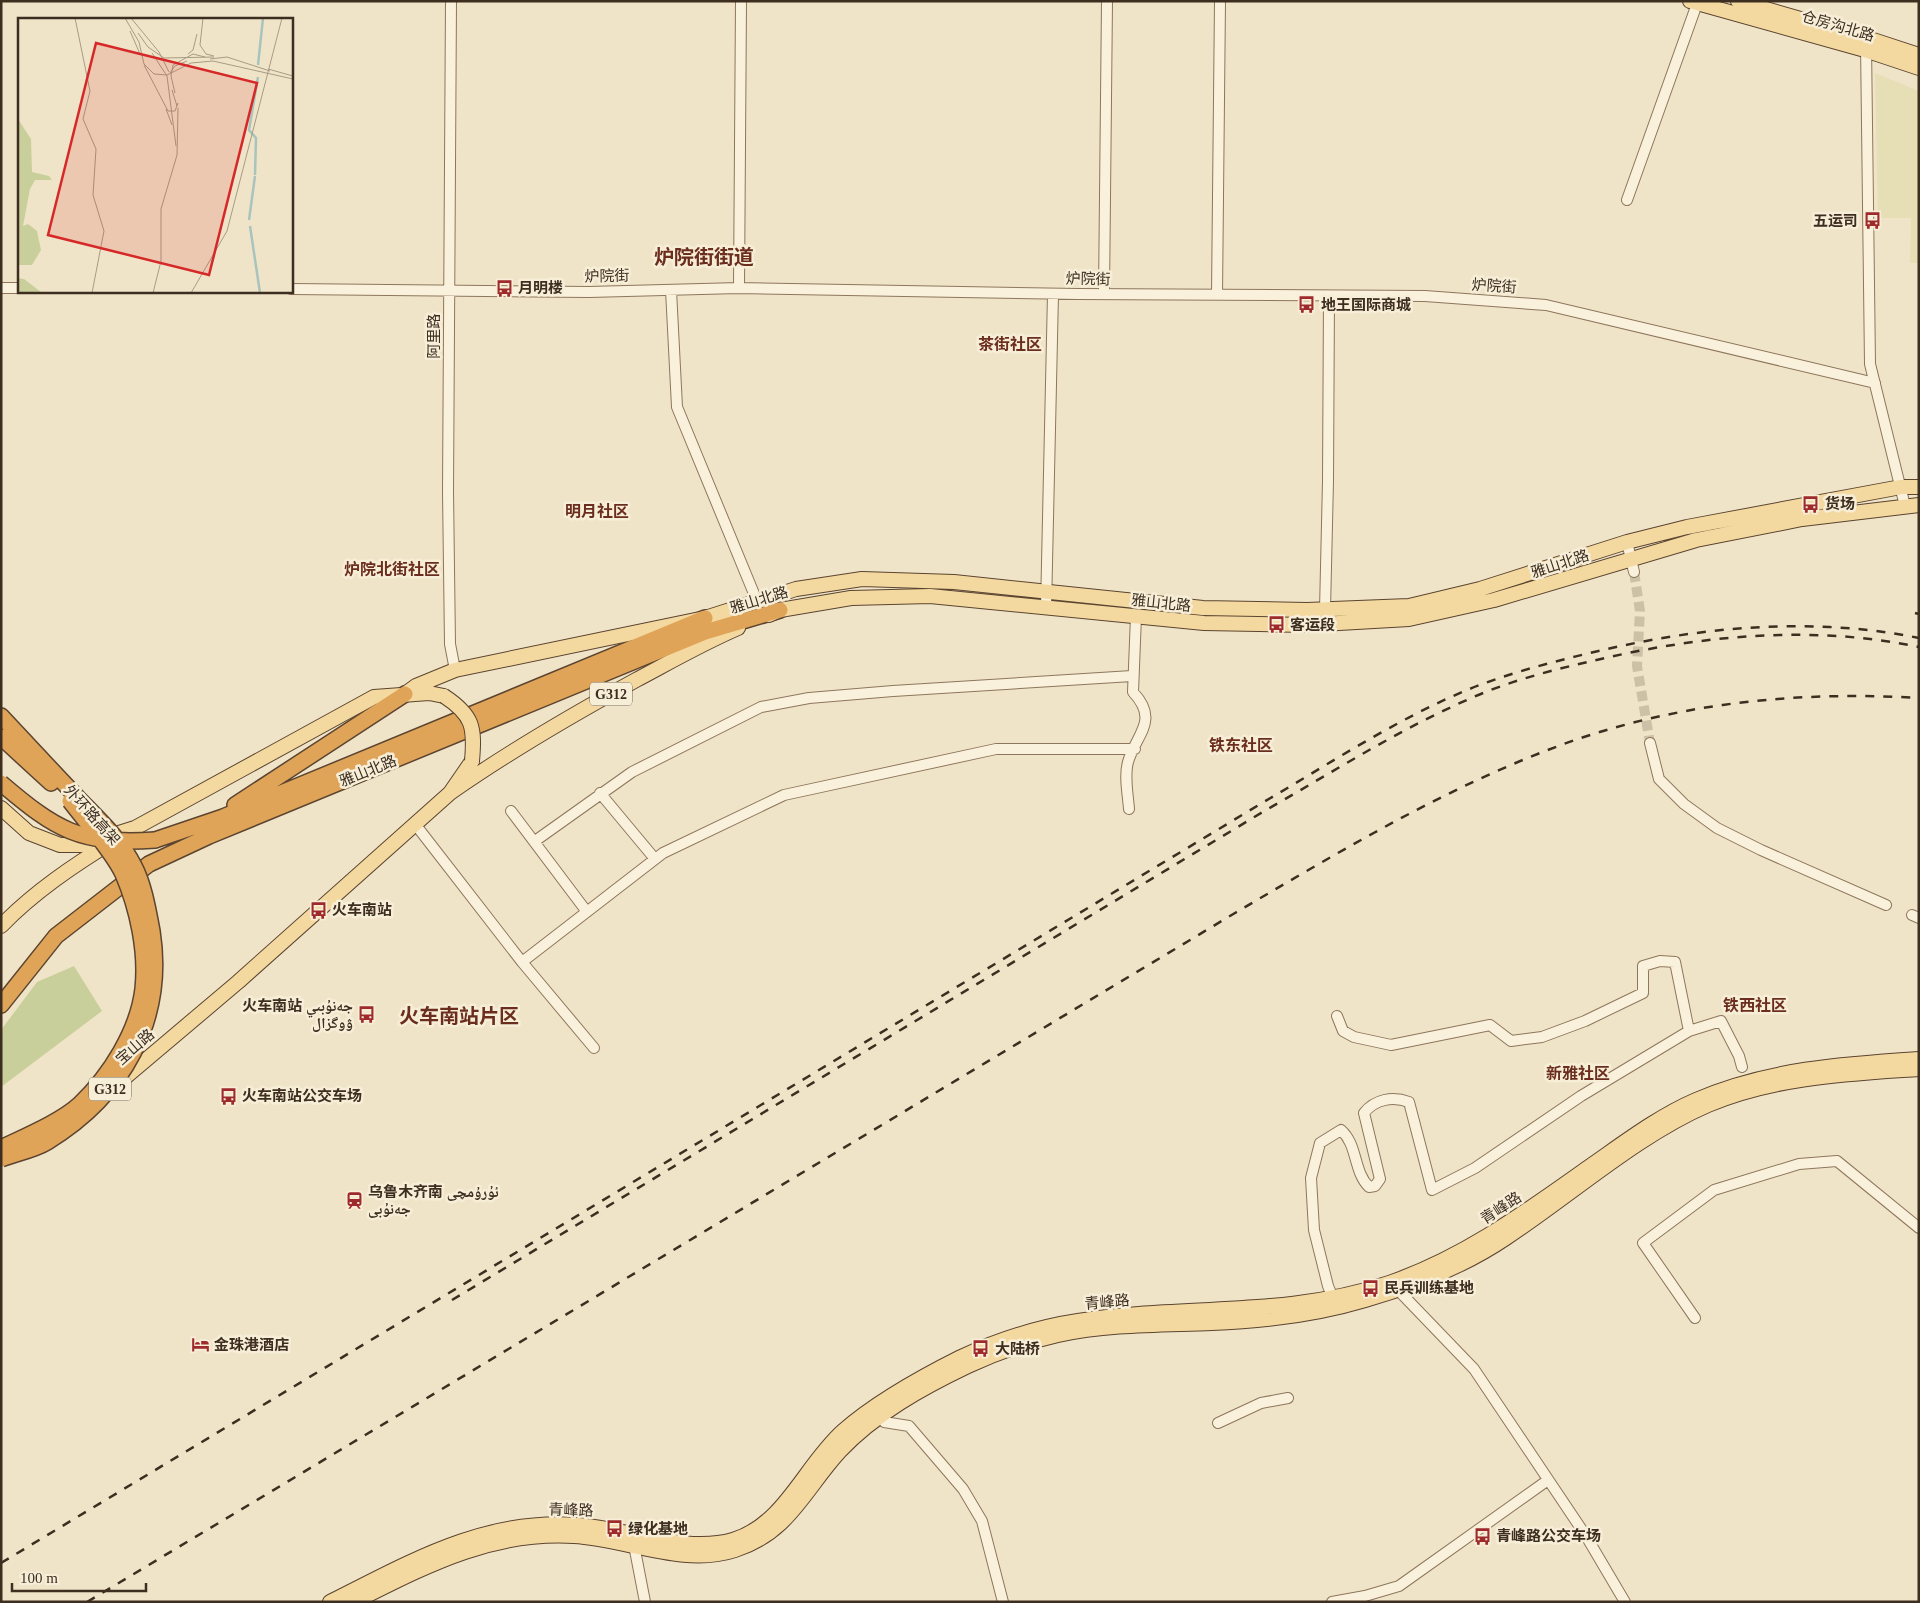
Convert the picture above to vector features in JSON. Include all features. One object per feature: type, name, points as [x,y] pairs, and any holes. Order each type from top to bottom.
[{"type":"highway","name":"雅山北路","points":[[1,1005],[56,936],[150,864],[208,836],[705,632],[780,610]]},
{"type":"highway","points":[[1,783],[29,807],[56,826],[89,838],[124,842],[155,840],[202,824],[705,618]]},
{"type":"highway","points":[[202,824],[405,694]]},
{"type":"highway","name":"外环路高架","points":[[1,716],[113,834],[135,866],[149,912],[154,948],[154,988],[144,1032],[120,1077],[91,1108],[47,1142],[1,1159]]},
{"type":"highway","name":"外环路高架","points":[[1,736],[66,796],[123,873],[136,912],[143,950],[143,990],[132,1027],[108,1073],[79,1105],[33,1133],[1,1148]]},
{"type":"main road","name":"仓房沟北路","points":[[1738,1],[1866,44],[1919,68]]},
{"type":"main road","name":"仓房沟北路","points":[[1695,2],[1919,55]]},
{"type":"main road","name":"雅山北路","points":[[405,694],[416,686],[455,670],[705,618],[796,589],[862,579],[954,582],[1203,608],[1325,610],[1414,604],[1480,589],[1627,542],[1687,527],[1901,488],[1919,487]]},
{"type":"main road","name":"雅山北路","points":[[450,793],[501,758],[610,694],[710,640],[780,610],[851,598],[930,596],[1204,623],[1304,625],[1409,619],[1633,566],[1696,540],[1802,519],[1912,506]]},
{"type":"main road","points":[[1,926],[20,907],[78,862],[135,828],[374,697],[429,693],[444,696],[461,707],[469,718],[474,740],[472,761],[450,793]]},
{"type":"main road","name":"G312","points":[[415,824],[450,793]]},
{"type":"main road","points":[[1,808],[29,833],[60,845],[81,845],[135,828]]},
{"type":"main road","name":"宝山路","points":[[1,1167],[116,1085],[238,982],[415,824]]},
{"type":"main road","name":"青峰路","points":[[330,1602],[449,1544],[488,1533],[517,1528],[575,1525],[701,1544],[735,1540],[753,1532],[777,1512],[843,1431],[878,1412],[966,1355],[1036,1329],[1100,1318],[1256,1309],[1333,1298],[1396,1286],[1459,1253],[1511,1222],[1622,1143],[1694,1101],[1748,1081],[1796,1070],[1919,1058]]},
{"type":"main road","name":"青峰路","points":[[354,1602],[466,1549],[519,1538],[559,1535],[599,1538],[702,1555],[734,1550],[776,1529],[795,1511],[838,1453],[878,1412],[896,1405],[970,1365],[1034,1341],[1057,1335],[1106,1328],[1285,1317],[1333,1309],[1396,1286],[1448,1271],[1502,1241],[1661,1130],[1709,1105],[1748,1091],[1783,1083],[1827,1076],[1919,1069]]},
{"type":"street","name":"阿里路","points":[[450,1],[452,125],[449,291],[450,644],[455,670]]},
{"type":"street","points":[[739,288],[740,1]]},
{"type":"street","points":[[1104,294],[1107,1]]},
{"type":"street","points":[[1217,295],[1220,1]]},
{"type":"street","points":[[1627,200],[1695,2]]},
{"type":"street","points":[[1866,44],[1870,364],[1901,488],[1912,506]]},
{"type":"street","points":[[1,288],[18,288]]},
{"type":"street","name":"炉院街","points":[[292,289],[589,292],[739,288],[1053,294],[1425,296],[1546,305],[1875,383]]},
{"type":"street","points":[[670,290],[677,407],[757,601]]},
{"type":"street","points":[[1046,608],[1053,294]]},
{"type":"street","points":[[1325,610],[1329,296]]},
{"type":"street","points":[[1627,542],[1633,566]]},
{"type":"street","points":[[1129,809],[1128,762],[1144,731],[1146,717],[1142,702],[1132,692],[1136,616]]},
{"type":"street","points":[[535,841],[632,772],[761,707],[809,698],[894,690],[1132,676]]},
{"type":"street","points":[[1650,743],[1659,779],[1684,804],[1716,828],[1886,905]]},
{"type":"street","points":[[522,962],[662,853],[784,795],[996,749],[1135,749]]},
{"type":"street","points":[[600,793],[655,859]]},
{"type":"street","points":[[511,811],[587,912]]},
{"type":"street","points":[[415,824],[522,962],[594,1048]]},
{"type":"street","points":[[1337,1016],[1343,1031],[1354,1037],[1391,1046],[1490,1025],[1511,1041],[1542,1037],[1585,1021],[1643,993],[1643,966],[1660,961],[1675,962],[1689,1031]]},
{"type":"street","points":[[1333,1298],[1328,1286],[1314,1230],[1311,1178],[1320,1143],[1341,1130],[1350,1138],[1361,1179],[1369,1186],[1375,1186],[1380,1179],[1364,1112],[1370,1106],[1382,1100],[1409,1102],[1432,1190],[1475,1168],[1581,1096],[1689,1031],[1721,1020],[1739,1056],[1742,1067]]},
{"type":"street","points":[[1695,1318],[1643,1243],[1714,1190],[1798,1164],[1837,1161],[1919,1228]]},
{"type":"street","points":[[1396,1286],[1474,1369],[1586,1536],[1625,1602]]},
{"type":"street","points":[[1218,1423],[1261,1403],[1288,1398]]},
{"type":"street","points":[[878,1412],[884,1422],[910,1426],[963,1489],[982,1521],[1003,1602]]},
{"type":"street","points":[[1332,1602],[1365,1596],[1399,1586],[1548,1480]]},
{"type":"street","points":[[634,1544],[645,1602]]},
{"type":"shaded area","points":[[1875,73],[1919,91],[1919,263],[1910,263],[1911,218],[1878,218]]},
{"type":"green space","points":[[74,966],[102,1011],[1,1087],[1,1030],[37,982]]},
{"type":"tunnel","points":[[1634,572],[1640,611],[1637,666],[1650,743]]},
{"type":"railway","points":[[1915,613],[1919,614]]},
{"type":"railway","points":[[1,1563],[1262,803],[1363,743],[1440,702],[1467,690],[1527,669],[1630,644],[1712,631],[1795,626],[1837,627],[1919,638]]},
{"type":"railway","points":[[452,1300],[1266,810],[1391,738],[1469,699],[1513,682],[1573,665],[1670,645],[1711,640],[1753,636],[1836,636],[1878,640],[1919,647]]},
{"type":"railway","points":[[87,1602],[1235,913],[1359,841],[1443,796],[1530,757],[1575,740],[1659,716],[1702,708],[1788,698],[1831,696],[1919,698]]},
{"type":"place","name":"五运司","points":[[1872,221]]},
{"type":"place","name":"月明楼","points":[[504,288]]},
{"type":"place","name":"地王国际商城","points":[[1307,305]]},
{"type":"place","name":"货场","points":[[1811,504]]},
{"type":"place","name":"客运段","points":[[1276,625]]},
{"type":"place","name":"火车南站","points":[[318,910]]},
{"type":"place","name":"火车南站 جەنۇبىي ۋوگزال","points":[[367,1015]]},
{"type":"place","name":"火车南站公交车场","points":[[228,1096]]},
{"type":"place","name":"乌鲁木齐南 ئۇرۇمچى جەنۇبى","points":[[354,1201]]},
{"type":"place","name":"民兵训练基地","points":[[1370,1288]]},
{"type":"place","name":"金珠港酒店","points":[[200,1345]]},
{"type":"place","name":"大陆桥","points":[[981,1349]]},
{"type":"place","name":"绿化基地","points":[[614,1529]]},
{"type":"place","name":"青峰路公交车场","points":[[1482,1536]]},
{"type":"district","name":"炉院街街道","points":[[704,257]]},
{"type":"district","name":"茶街社区","points":[[1010,344]]},
{"type":"district","name":"明月社区","points":[[597,511]]},
{"type":"district","name":"炉院北街社区","points":[[392,569]]},
{"type":"district","name":"铁东社区","points":[[1241,745]]},
{"type":"district","name":"铁西社区","points":[[1755,1005]]},
{"type":"district","name":"火车南站片区","points":[[459,1016]]},
{"type":"district","name":"新雅社区","points":[[1578,1073]]}]
